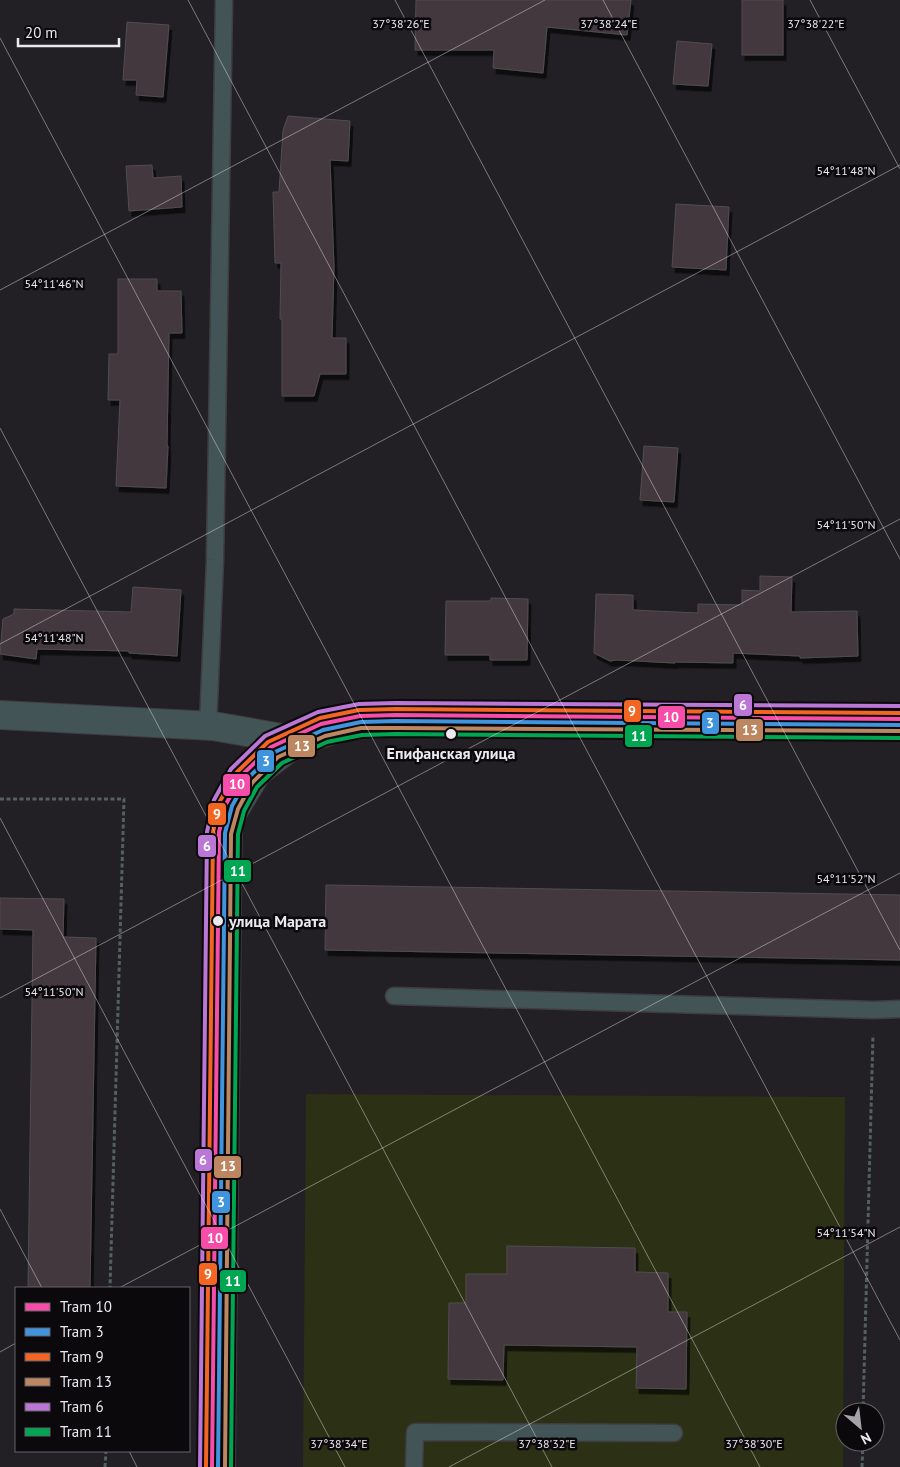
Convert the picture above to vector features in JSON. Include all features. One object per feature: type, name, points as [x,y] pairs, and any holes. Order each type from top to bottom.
[{"type":"street","points":[[0,715],[208,726],[298,740]]},
{"type":"street","points":[[220,1467],[228,820],[256,772],[298,740],[349,725],[397,722],[900,726]]},
{"type":"lane","points":[[208,726],[215,560],[224,0]]},
{"type":"lane","points":[[394,996],[874,1010],[900,1009]]},
{"type":"lane","points":[[414,1467],[415,1432],[674,1433]]},
{"type":"path","points":[[0,799],[124,799],[110,1287]]},
{"type":"path","points":[[863,1402],[874,1010]]},
{"type":"path","points":[[105,1467],[106,1452]]},
{"type":"path","points":[[862,1467],[863,1452]]},
{"type":"green space","points":[[306,1094],[845,1097],[843,1402],[835,1402],[835,1452],[843,1452],[843,1467],[303,1467]],"holes":[[[507,1246],[635,1248],[635,1272],[668,1273],[668,1312],[687,1312],[686,1388],[636,1388],[637,1347],[504,1345],[448,1379],[449,1303],[466,1303],[466,1274],[507,1274]]]},
{"type":"building","points":[[416,0],[631,0],[627,35],[547,27],[543,73],[493,68],[494,50],[415,50]]},
{"type":"building","points":[[742,0],[783,0],[783,55],[742,55]]},
{"type":"building","points":[[127,22],[169,25],[163,97],[136,95],[137,80],[123,80]]},
{"type":"building","points":[[677,41],[712,44],[708,86],[673,84]]},
{"type":"building","points":[[288,116],[350,121],[348,161],[330,160],[334,267],[332,338],[346,338],[346,374],[320,374],[314,396],[282,396],[281,263],[275,263],[273,192],[279,192],[283,130]]},
{"type":"building","points":[[152,165],[153,178],[181,176],[182,207],[129,211],[126,166]]},
{"type":"building","points":[[676,204],[729,207],[726,270],[672,267]]},
{"type":"building","points":[[118,279],[157,279],[157,291],[181,291],[182,333],[169,333],[166,488],[116,486],[120,400],[108,400],[109,354],[118,354]]},
{"type":"building","points":[[644,446],[678,448],[674,502],[640,500]]},
{"type":"building","points":[[760,576],[792,577],[791,612],[857,611],[858,656],[800,658],[800,656],[733,653],[733,663],[675,663],[610,661],[594,653],[596,594],[633,595],[633,610],[698,613],[698,604],[742,605],[742,590],[760,591]]},
{"type":"building","points":[[133,587],[181,590],[177,656],[129,653],[129,651],[37,649],[36,659],[0,654],[3,619],[14,614],[14,609],[131,612]]},
{"type":"building","points":[[491,598],[528,599],[527,660],[490,660],[490,655],[445,655],[446,601],[491,601]]},
{"type":"building","points":[[326,885],[900,895],[900,960],[325,950]]},
{"type":"building","points":[[0,898],[64,899],[63,937],[96,938],[90,1287],[28,1287],[33,930],[0,929]]},
{"type":"building","points":[[507,1246],[635,1248],[635,1272],[668,1273],[668,1312],[687,1312],[686,1389],[636,1388],[637,1347],[504,1345],[503,1380],[448,1379],[449,1303],[466,1303],[466,1274],[507,1274]]},
{"type":"tram line","name":"6","points":[[200,1467],[207,832],[214,800],[231,769],[265,736],[318,712],[359,704],[900,706]]},
{"type":"tram line","name":"9","points":[[206,1467],[213,832],[220,801],[237,772],[268,742],[320,718],[359,710],[900,713]]},
{"type":"tram line","name":"10","points":[[212,1467],[219,832],[226,804],[242,775],[271,747],[321,724],[360,716],[900,719]]},
{"type":"tram line","name":"3","points":[[218,1467],[225,833],[232,806],[247,779],[275,752],[323,730],[361,722],[900,725]]},
{"type":"tram line","name":"13","points":[[225,1467],[231,834],[238,809],[252,783],[278,757],[325,736],[361,728],[900,731]]},
{"type":"tram line","name":"11","points":[[231,1467],[238,834],[244,811],[257,787],[282,763],[327,742],[362,735],[900,738]]},
{"type":"place","name":"Епифанская улица","points":[[451,734]]},
{"type":"place","name":"улица Марата","points":[[218,921]]}]
